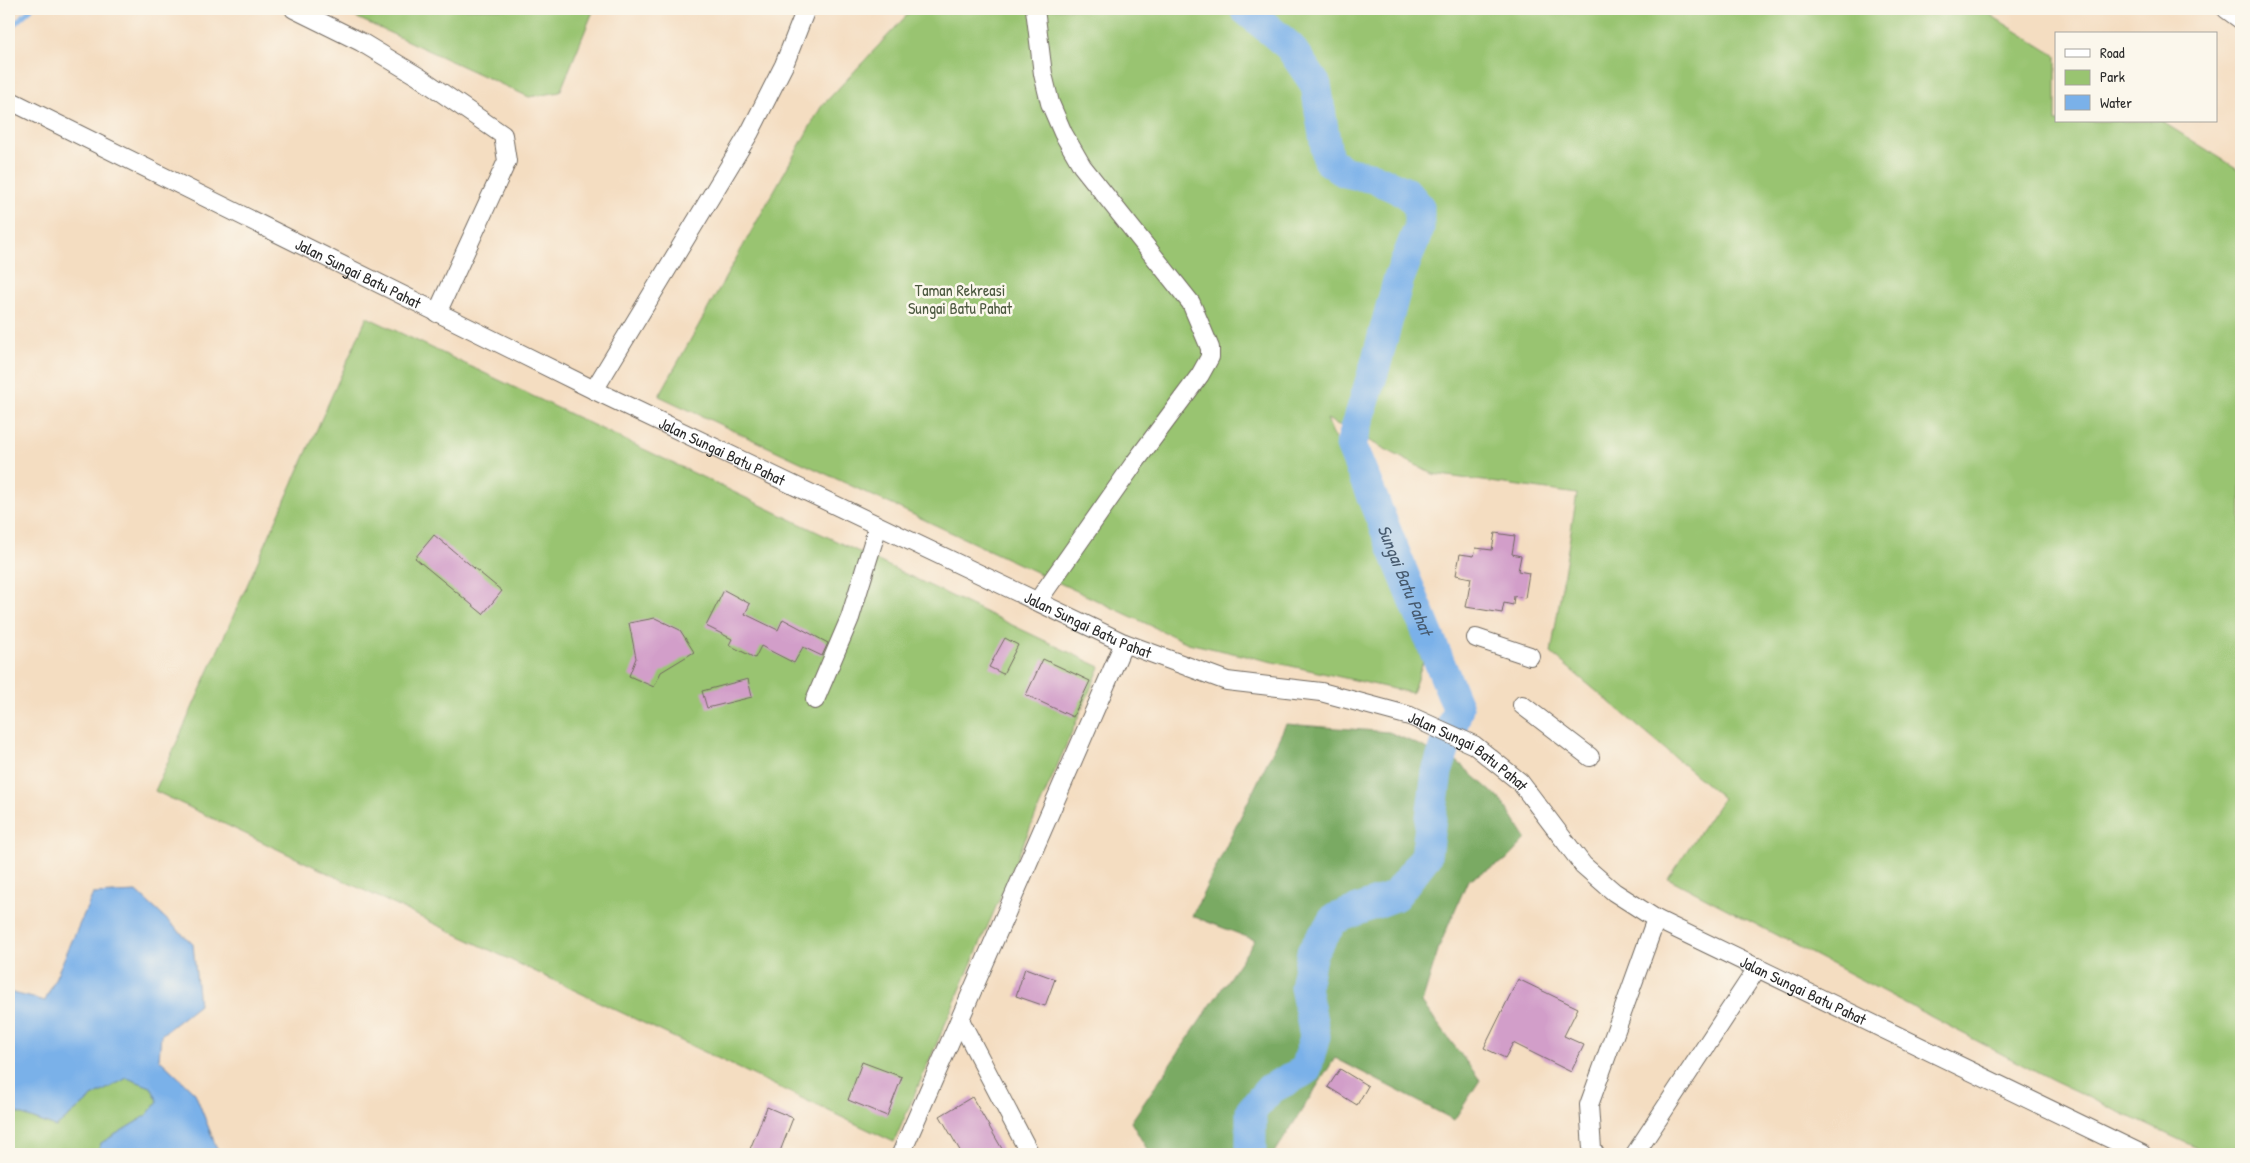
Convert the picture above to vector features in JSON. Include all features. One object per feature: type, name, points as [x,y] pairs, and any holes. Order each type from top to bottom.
[{"type":"street","points":[[294,9],[361,42],[410,72],[503,135],[507,161],[437,313]]},
{"type":"street","points":[[594,390],[750,132],[784,65],[806,9]]},
{"type":"street","points":[[1035,9],[1043,74],[1050,104],[1063,133],[1082,166],[1192,303],[1210,348],[1210,357],[1200,375],[1133,465],[1037,602]]},
{"type":"street","points":[[2226,9],[2241,20]]},
{"type":"street","name":"Jalan Sungai Batu Pahat","points":[[9,100],[594,390],[1124,643],[1227,681],[1321,692],[1410,716],[1474,744],[1520,782],[1583,865],[1614,892],[1656,919],[2142,1154]]},
{"type":"street","points":[[815,700],[850,618],[878,526]]},
{"type":"street","points":[[1476,638],[1530,656]]},
{"type":"street","points":[[901,1154],[1124,643]]},
{"type":"street","points":[[1522,705],[1590,757]]},
{"type":"street","points":[[1595,1154],[1592,1149],[1589,1105],[1656,919]]},
{"type":"street","points":[[1635,1154],[1758,967]]},
{"type":"street","points":[[960,1020],[1030,1154]]},
{"type":"green space","points":[[338,9],[594,9],[560,92],[529,97]]},
{"type":"green space","name":"Taman Rekreasi Sungai Batu Pahat","points":[[910,9],[1981,9],[2055,55],[2055,122],[2163,122],[2241,171],[2241,1154],[2210,1154],[2053,1081],[1668,878],[1723,798],[1551,653],[1577,494],[1433,474],[1327,419],[1423,662],[1412,693],[1188,643],[659,396],[821,107],[909,13]]},
{"type":"green space","points":[[367,317],[1100,667],[894,1142],[155,791]]},
{"type":"green space","points":[[1286,724],[1389,732],[1458,762],[1501,800],[1526,839],[1506,860],[1468,880],[1439,947],[1422,1003],[1480,1080],[1454,1120],[1335,1058],[1274,1154],[1150,1154],[1131,1122],[1255,940],[1192,916]]},
{"type":"green space","points":[[127,1077],[151,1087],[158,1101],[146,1116],[101,1143],[98,1154],[9,1154],[9,1110],[56,1127],[92,1097]]},
{"type":"water","points":[[137,892],[193,944],[199,1005],[161,1035],[159,1059],[195,1093],[219,1154],[98,1154],[101,1143],[146,1116],[158,1101],[151,1087],[127,1078],[92,1097],[56,1127],[9,1110],[9,992],[45,1001],[93,894]]},
{"type":"building","points":[[1495,533],[1515,536],[1512,554],[1521,556],[1518,571],[1529,573],[1525,598],[1514,596],[1513,605],[1504,603],[1502,613],[1466,607],[1471,578],[1456,575],[1460,554],[1474,556],[1476,548],[1492,550]]},
{"type":"building","points":[[434,535],[502,591],[483,614],[415,558]]},
{"type":"building","points":[[724,590],[750,604],[745,614],[778,630],[783,619],[828,643],[822,656],[803,647],[794,663],[761,646],[755,658],[729,645],[732,639],[706,626]]},
{"type":"building","points":[[655,618],[680,630],[694,652],[661,672],[654,687],[629,676],[636,658],[629,623]]},
{"type":"building","points":[[1005,638],[1018,645],[1003,674],[989,667]]},
{"type":"building","points":[[1043,659],[1090,681],[1073,717],[1026,695]]},
{"type":"building","points":[[748,679],[752,697],[707,708],[702,691]]},
{"type":"building","points":[[1025,968],[1055,979],[1045,1006],[1016,996]]},
{"type":"building","points":[[1518,979],[1578,1008],[1564,1036],[1584,1045],[1571,1072],[1513,1043],[1505,1058],[1484,1048]]},
{"type":"building","points":[[862,1062],[902,1077],[887,1116],[848,1100]]},
{"type":"building","points":[[1340,1069],[1368,1086],[1357,1105],[1328,1087]]},
{"type":"building","points":[[972,1097],[1005,1154],[962,1154],[940,1116]]},
{"type":"building","points":[[767,1107],[793,1118],[779,1154],[748,1154]]},
{"type":"waterway","points":[[9,29],[31,9]]},
{"type":"waterway","name":"Sungai Batu Pahat","points":[[1245,9],[1290,47],[1316,85],[1328,160],[1345,172],[1374,178],[1407,193],[1419,207],[1419,228],[1398,281],[1351,445],[1458,708],[1437,772],[1426,856],[1395,896],[1334,919],[1312,952],[1305,987],[1315,1036],[1306,1070],[1270,1089],[1251,1111],[1251,1154]]}]
